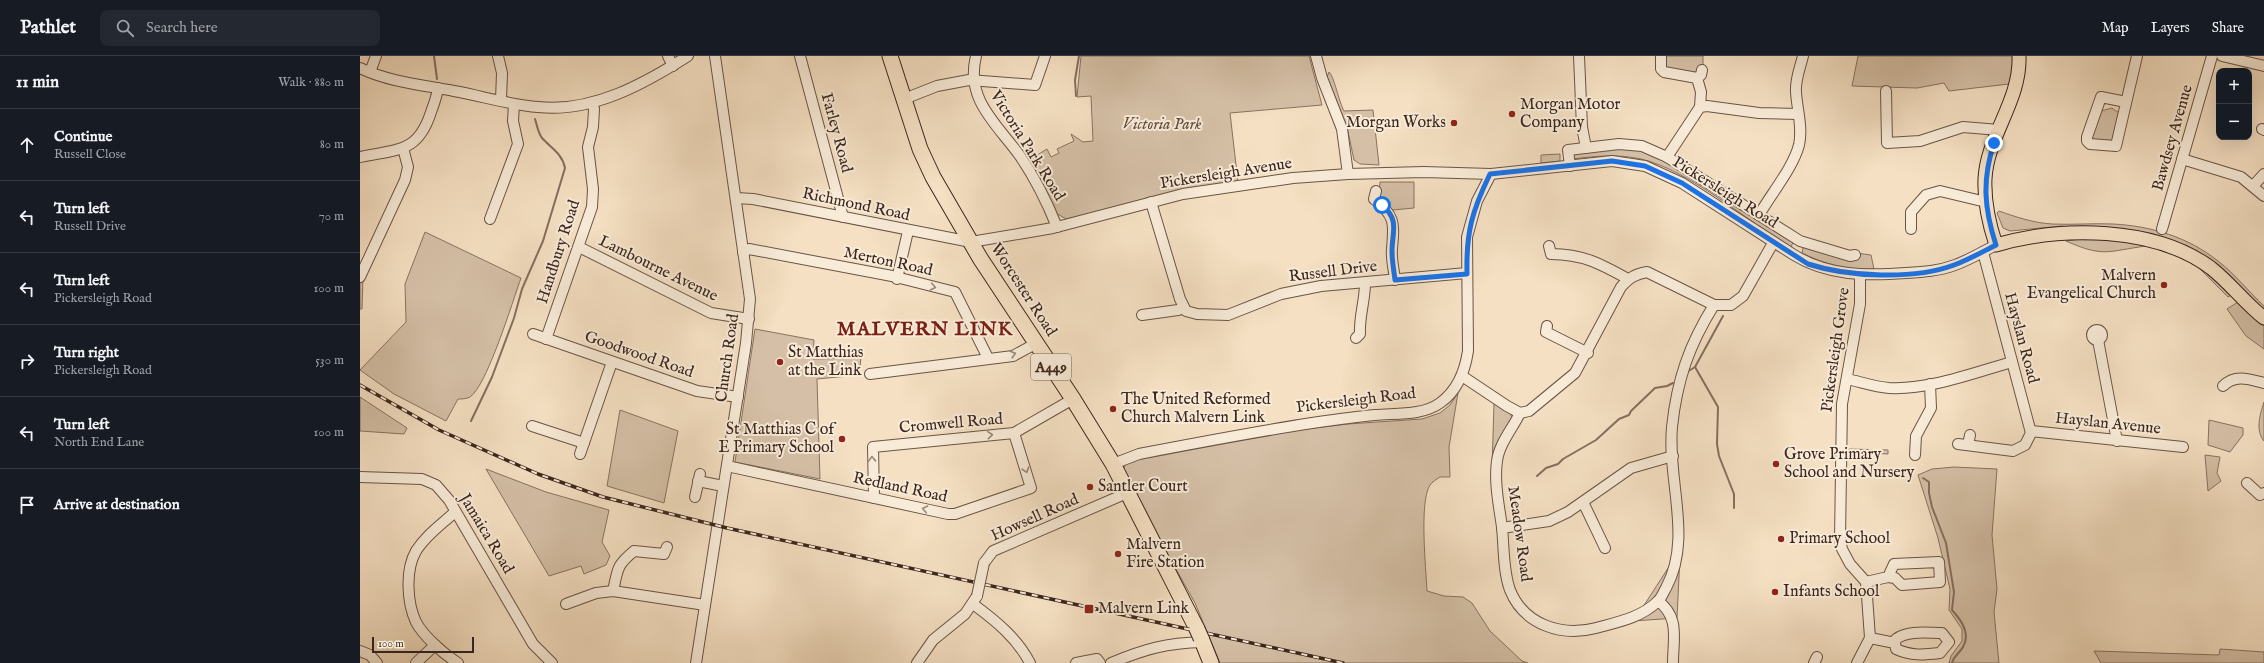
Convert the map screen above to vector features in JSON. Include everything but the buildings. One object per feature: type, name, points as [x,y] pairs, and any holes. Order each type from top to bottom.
[{"type":"highway","name":"Worcester Road","points":[[890,56],[930,171],[971,242],[1035,344],[1073,399],[1113,464],[1200,636],[1211,663]]},
{"type":"main road","points":[[1996,245],[1989,225],[1985,178],[1990,154],[2013,93],[2019,68],[2019,56]]},
{"type":"main road","name":"Pickersleigh Road","points":[[1996,245],[2032,237],[2076,234],[2121,235],[2153,241],[2181,250],[2211,268],[2264,318]]},
{"type":"street","points":[[370,72],[376,56]]},
{"type":"street","points":[[498,56],[502,73],[501,100]]},
{"type":"street","points":[[668,56],[673,66]]},
{"type":"street","points":[[360,68],[406,83],[501,100],[514,104],[547,108],[592,103],[620,93],[673,66],[688,56]]},
{"type":"street","name":"Church Road","points":[[696,663],[738,397],[749,319],[750,299],[715,56]]},
{"type":"street","name":"Farley Road","points":[[800,56],[843,217]]},
{"type":"street","name":"Victoria Park Road","points":[[976,56],[973,80],[980,102],[1035,179],[1057,226]]},
{"type":"street","points":[[1316,56],[1322,78],[1342,129],[1348,174]]},
{"type":"street","points":[[1580,56],[1582,128],[1586,148]]},
{"type":"street","points":[[1661,56],[1661,69],[1664,72],[1699,74],[1701,92],[1700,107],[1693,115],[1667,157]]},
{"type":"street","points":[[1759,215],[1796,154],[1800,136],[1796,80],[1803,56]]},
{"type":"street","points":[[2126,102],[2101,97],[2087,137],[2090,144],[2116,146],[2137,56]]},
{"type":"street","name":"Bawdsey Avenue","points":[[2162,229],[2212,56]]},
{"type":"street","points":[[2222,56],[2240,58],[2264,66]]},
{"type":"street","points":[[973,80],[1035,85],[1047,57]]},
{"type":"street","name":"Victoria Park Road","points":[[904,99],[937,86],[973,80]]},
{"type":"street","points":[[360,157],[403,148],[417,141],[424,133],[438,88]]},
{"type":"street","points":[[1886,91],[1883,143],[1920,141],[1963,127],[1999,130]]},
{"type":"street","name":"Handbury Road","points":[[546,339],[592,207],[593,189],[588,147],[593,127],[594,109],[592,103]]},
{"type":"street","points":[[490,219],[518,144],[513,121],[514,104]]},
{"type":"street","points":[[1700,107],[1714,107],[1759,114],[1798,114]]},
{"type":"street","points":[[1570,166],[1568,150],[1620,144],[1642,146],[1667,157],[1800,241],[1850,256],[1855,255]]},
{"type":"street","points":[[360,276],[405,180],[408,167],[403,148]]},
{"type":"street","points":[[2182,160],[2241,177],[2264,196]]},
{"type":"street","name":"Pickersleigh Road","points":[[1113,464],[1139,454],[1289,427],[1374,415],[1412,412],[1430,408],[1440,403],[1451,393],[1462,376],[1468,352],[1466,249],[1470,225],[1478,201],[1490,174],[1612,161],[1645,166],[1682,183],[1773,243],[1808,264],[1825,269],[1860,275],[1933,271],[1954,265],[1996,245]]},
{"type":"street","name":"Pickersleigh Avenue","points":[[971,242],[1057,226],[1150,202],[1214,189],[1293,178],[1348,174],[1424,172],[1490,174]]},
{"type":"street","points":[[2253,186],[2264,174]]},
{"type":"street","points":[[1376,191],[1374,199],[1390,214],[1395,226],[1392,250],[1395,280]]},
{"type":"street","points":[[1911,230],[1912,212],[1926,195],[1940,192],[1986,202]]},
{"type":"street","name":"Richmond Road","points":[[736,198],[753,199],[908,231],[971,242]]},
{"type":"street","points":[[1150,202],[1184,308]]},
{"type":"street","points":[[896,279],[908,231]]},
{"type":"street","points":[[1794,255],[1800,241]]},
{"type":"street","points":[[1462,376],[1520,413],[1529,411],[1557,390],[1575,373],[1588,353],[1621,287],[1635,274],[1647,272],[1714,305],[1731,305],[1743,296],[1773,243]]},
{"type":"street","name":"Lambourne Avenue","points":[[578,246],[711,313],[749,319]]},
{"type":"street","name":"Merton Road","points":[[743,252],[749,249],[954,292],[988,358]]},
{"type":"street","name":"Hayslan Road","points":[[1983,252],[2031,432]]},
{"type":"street","points":[[1549,253],[1569,254],[1586,258],[1628,279]]},
{"type":"street","name":"Russell Drive","points":[[1142,315],[1184,308],[1197,314],[1228,315],[1281,294],[1322,286],[1467,274]]},
{"type":"street","name":"Pickersleigh Grove","points":[[1860,275],[1860,304],[1841,416],[1840,520],[1842,549],[1850,564],[1866,582]]},
{"type":"street","points":[[1360,336],[1360,319],[1364,306],[1365,283]]},
{"type":"street","name":"Meadow Road","points":[[1520,413],[1498,454],[1496,475],[1510,590],[1525,612],[1544,626],[1564,631],[1588,630],[1638,616],[1658,601],[1671,578],[1678,547],[1678,515],[1672,428],[1680,378],[1686,356],[1714,305]]},
{"type":"street","points":[[1545,331],[1588,353]]},
{"type":"street","name":"Goodwood Road","points":[[533,334],[698,391],[738,397]]},
{"type":"street","points":[[2098,340],[2117,441]]},
{"type":"street","points":[[870,374],[1013,356],[1035,344]]},
{"type":"street","points":[[580,454],[612,362]]},
{"type":"street","points":[[1847,379],[1889,388],[1930,384],[2012,362]]},
{"type":"street","points":[[2225,380],[2244,377],[2264,383]]},
{"type":"street","points":[[1915,455],[1916,436],[1931,408],[1930,384]]},
{"type":"street","name":"Cromwell Road","points":[[874,498],[873,447],[1014,433],[1073,399]]},
{"type":"street","points":[[532,427],[584,443]]},
{"type":"street","points":[[1965,441],[2013,451],[2025,445],[2031,432]]},
{"type":"street","name":"Hayslan Avenue","points":[[2031,432],[2183,447]]},
{"type":"street","name":"Redland Road","points":[[727,466],[952,514],[1029,489],[1032,485],[1014,433]]},
{"type":"street","points":[[1502,528],[1548,522],[1583,502],[1631,468],[1673,456]]},
{"type":"street","name":"Jamaica Road","points":[[360,477],[415,478],[427,480],[436,485],[444,493],[533,644],[552,663]]},
{"type":"street","points":[[695,497],[699,478],[723,486]]},
{"type":"street","points":[[2247,483],[2260,496],[2264,493]]},
{"type":"street","name":"Howsell Road","points":[[975,600],[986,558],[997,549],[1128,493]]},
{"type":"street","points":[[1583,502],[1605,548]]},
{"type":"street","points":[[455,512],[427,537],[416,552],[410,568],[408,593],[416,623],[435,645],[458,663]]},
{"type":"street","points":[[614,591],[619,565],[623,560],[634,551],[664,554],[667,546]]},
{"type":"street","points":[[1857,663],[1870,638],[1866,582],[1888,577],[1895,578],[1902,585],[1940,582],[1939,562],[1894,564],[1888,577]]},
{"type":"street","points":[[566,604],[596,593],[614,591],[704,605]]},
{"type":"street","points":[[917,663],[933,640],[975,600],[1023,649],[1030,663]]},
{"type":"street","points":[[1658,601],[1668,608],[1674,623],[1673,663]]},
{"type":"street","points":[[1921,633],[1942,633],[1949,642],[1940,653],[1920,655],[1902,652],[1896,649],[1895,643],[1896,639],[1901,635],[1921,633]]},
{"type":"street","points":[[1111,663],[1143,650],[1200,636]]},
{"type":"street","points":[[1870,638],[1895,643]]},
{"type":"street","points":[[416,663],[435,645]]},
{"type":"street","points":[[360,650],[370,656],[377,663]]},
{"type":"street","points":[[1076,663],[1097,659],[1100,663]]},
{"type":"green space","name":"Victoria Park","points":[[1081,56],[1309,56],[1322,105],[1230,113],[1238,182],[1066,219],[1056,213],[1031,165],[1034,157],[1047,149],[1051,157],[1059,153],[1057,149],[1074,141],[1071,134],[1083,142],[1093,141],[1091,96],[1077,97]]},
{"type":"green space","points":[[1664,56],[1703,56],[1703,68],[1698,73],[1669,73],[1663,61]]},
{"type":"green space","points":[[1858,56],[2014,56],[2014,65],[2009,84],[1949,91],[1944,83],[1917,88],[1852,86]]},
{"type":"green space","points":[[1329,72],[1333,79],[1344,111],[1373,110],[1379,165],[1360,164],[1354,160],[1347,127],[1327,77]]},
{"type":"green space","points":[[2112,108],[2119,113],[2112,140],[2109,142],[2093,141],[2092,135],[2097,112]]},
{"type":"green space","points":[[1593,149],[1637,149],[1664,158],[1794,240],[1791,247],[1718,197],[1659,165],[1641,159],[1624,156],[1598,156],[1573,159],[1574,152]]},
{"type":"green space","points":[[1560,154],[1560,161],[1541,163],[1541,155]]},
{"type":"green space","points":[[1380,182],[1414,182],[1414,208],[1393,210],[1379,196]]},
{"type":"green space","points":[[1999,211],[2045,223],[2105,224],[2141,227],[2182,239],[2218,261],[2264,306],[2264,312],[2207,260],[2062,226],[2010,231],[2003,228],[1997,213]]},
{"type":"green space","points":[[425,232],[521,278],[499,342],[484,377],[477,390],[470,397],[466,399],[458,399],[446,421],[394,394],[360,370],[406,322],[405,284]]},
{"type":"green space","points":[[2088,238],[2138,241],[2146,246],[2106,252],[2089,250],[2066,241]]},
{"type":"green space","points":[[1806,246],[1871,255],[1874,269],[1846,268],[1819,260],[1802,253],[1803,248]]},
{"type":"green space","points":[[2192,261],[2233,294],[2228,297]]},
{"type":"green space","points":[[363,277],[362,309],[360,309],[360,284]]},
{"type":"green space","points":[[2238,302],[2264,326],[2264,349],[2246,336],[2227,309]]},
{"type":"green space","points":[[755,329],[814,340],[813,359],[861,358],[859,375],[817,379],[820,479],[735,462]]},
{"type":"green space","points":[[1458,393],[1449,447],[1450,477],[1440,477],[1430,485],[1425,506],[1424,536],[1427,591],[1444,596],[1463,597],[1472,603],[1490,631],[1522,661],[1528,663],[1220,663],[1195,603],[1126,480],[1124,467],[1130,460],[1298,430],[1348,424],[1422,419],[1440,413],[1450,405]]},
{"type":"green space","points":[[360,397],[407,428],[404,434],[360,431]]},
{"type":"green space","points":[[2264,402],[2264,441],[2261,437],[2259,427]]},
{"type":"green space","points":[[1494,403],[1509,411],[1512,417],[1492,469]]},
{"type":"green space","points":[[620,410],[678,431],[664,503],[607,486]]},
{"type":"green space","points":[[2209,420],[2243,428],[2243,435],[2230,452],[2208,445]]},
{"type":"green space","points":[[1846,449],[1888,450],[1888,454],[1846,452]]},
{"type":"green space","points":[[2205,455],[2220,457],[2217,473],[2221,481],[2208,491]]},
{"type":"green space","points":[[1954,467],[1997,469],[1992,535],[1997,589],[1994,612],[1999,663],[1949,663],[1951,656],[1962,641],[1962,629],[1949,610],[1950,589],[1938,538],[1918,475],[1932,469]]},
{"type":"green space","points":[[486,469],[546,492],[609,510],[602,542],[610,556],[606,565],[584,574],[581,566],[549,576]]},
{"type":"green space","points":[[1680,556],[1677,618],[1633,621],[1655,608]]},
{"type":"green space","points":[[1672,562],[1657,598],[1641,610]]},
{"type":"green space","points":[[2220,649],[2264,652],[2264,663],[2101,663],[2094,651],[2219,655]]},
{"type":"waterway","points":[[434,56],[437,79]]},
{"type":"waterway","points":[[1076,96],[1075,80],[1079,56]]},
{"type":"waterway","points":[[471,421],[492,377],[514,318],[522,289],[543,241],[565,168],[559,155],[545,142],[541,136],[535,119]]},
{"type":"waterway","points":[[1687,372],[1695,367],[1723,316]]},
{"type":"waterway","points":[[1695,367],[1718,407],[1717,444],[1719,456],[1734,494],[1734,508]]},
{"type":"waterway","points":[[1537,476],[1546,468],[1558,464],[1563,459],[1596,440],[1619,419],[1629,415],[1631,411],[1655,388],[1667,386],[1673,383]]},
{"type":"waterway","points":[[1923,478],[1929,482],[1929,493],[1932,507],[1946,543],[1954,592],[1952,610],[1962,622],[1966,637],[1963,647],[1952,663]]},
{"type":"railway","points":[[360,385],[439,430],[538,474],[603,497],[727,528],[1343,663]]},
{"type":"place","name":"Morgan Motor Company","points":[[1512,114]]},
{"type":"place","name":"Morgan Works","points":[[1454,123]]},
{"type":"place","name":"Malvern Evangelical Church","points":[[2164,285]]},
{"type":"place","name":"St Matthias at the Link","points":[[780,362]]},
{"type":"place","name":"The United Reformed Church Malvern Link","points":[[1113,409]]},
{"type":"place","name":"St Matthias C of E Primary School","points":[[842,439]]},
{"type":"place","name":"Grove Primary School and Nursery","points":[[1776,464]]},
{"type":"place","name":"Santler Court","points":[[1090,487]]},
{"type":"place","name":"Primary School","points":[[1781,539]]},
{"type":"place","name":"Malvern Fire Station","points":[[1118,554]]},
{"type":"place","name":"Infants School","points":[[1775,592]]},
{"type":"place","name":"Malvern Link","points":[[1089,609]]},
{"type":"district","name":"MALVERN LINK","points":[[925,329]]},
{"type":"route","points":[[1382,205],[1390,214],[1395,226],[1392,250],[1395,280],[1467,274],[1467,237],[1473,213],[1490,174],[1521,172],[1612,161],[1645,166],[1682,183],[1773,243],[1808,264],[1825,269],[1860,275],[1933,271],[1954,265],[1996,245],[1989,225],[1986,204],[1985,178],[1994,143]]}]
